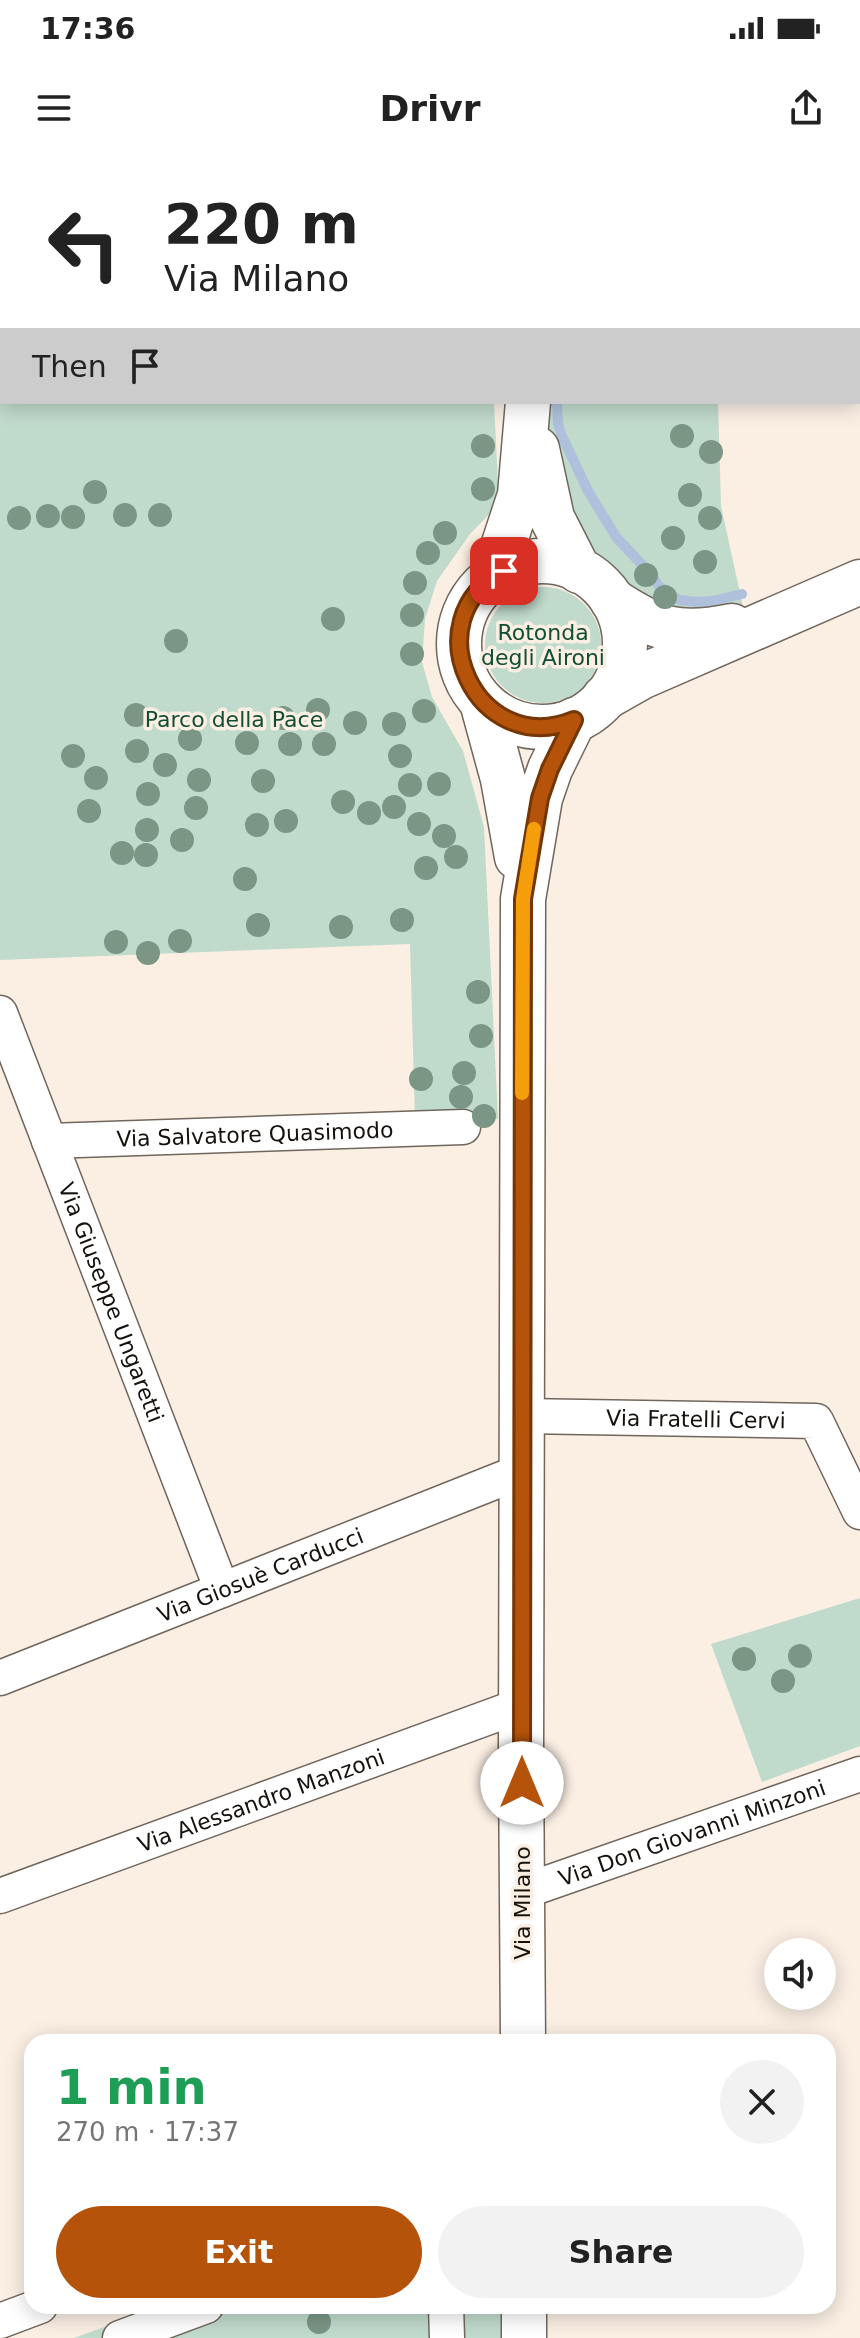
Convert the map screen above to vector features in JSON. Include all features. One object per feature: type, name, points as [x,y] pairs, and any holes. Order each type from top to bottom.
[{"type":"street","name":"Via Milano","points":[[528,405],[550,512],[579,571]]},
{"type":"street","name":"Via Milano","points":[[493,577],[520,495],[528,405]]},
{"type":"street","name":"Via Milano","points":[[523,899],[540,798],[550,769],[589,709],[617,679],[624,650],[621,621],[612,600],[601,587],[579,571],[555,563],[535,562],[510,568],[493,577],[471,601],[459,637],[460,659],[465,675],[482,702],[509,805],[523,899],[523,2034]]},
{"type":"street","points":[[482,702],[506,719],[530,726],[550,726],[589,709],[641,677],[860,582]]},
{"type":"street","points":[[612,600],[644,620],[676,631],[706,631],[785,614]]},
{"type":"street","name":"Via Giuseppe Ungaretti","points":[[0,1013],[222,1590]]},
{"type":"street","name":"Via Salvatore Quasimodo","points":[[49,1141],[463,1127]]},
{"type":"street","name":"Via Fratelli Cervi","points":[[522,1416],[816,1421],[860,1512]]},
{"type":"street","name":"Via Giosuè Carducci","points":[[0,1678],[522,1471]]},
{"type":"street","name":"Via Alessandro Manzoni","points":[[0,1896],[522,1705]]},
{"type":"street","name":"Via Don Giovanni Minzoni","points":[[522,1892],[860,1774]]},
{"type":"street","points":[[120,2338],[184,2314]]},
{"type":"street","points":[[206,2314],[206,2338]]},
{"type":"street","points":[[446,2314],[447,2338]]},
{"type":"street","points":[[524,2314],[524,2338]]},
{"type":"green space","name":"Parco della Pace","points":[[0,404],[494,404],[499,504],[470,534],[437,581],[425,619],[422,662],[432,697],[463,751],[484,827],[498,1119],[415,1119],[410,944],[0,960]]},
{"type":"green space","points":[[546,404],[718,404],[721,506],[745,616],[660,618],[588,553],[552,476]]},
{"type":"green space","name":"Rotonda degli Aironi","points":[[543,587],[565,591],[584,604],[597,623],[601,645],[597,667],[584,686],[565,699],[543,703],[521,699],[502,686],[489,667],[485,645],[489,623],[502,604],[521,591]]},
{"type":"green space","points":[[860,1598],[860,1746],[762,1782],[711,1644]]},
{"type":"green space","points":[[141,2314],[505,2314],[505,2338],[74,2338]]},
{"type":"waterway","points":[[557,404],[562,436],[588,491],[616,537],[659,586],[679,600],[697,602],[742,594]]},
{"type":"slow traffic","points":[[522,1093],[523,899],[534,829]]},
{"type":"route","points":[[504,571],[477,592],[462,621],[459,648],[467,679],[482,702],[511,721],[545,727],[574,720],[559,748],[540,798],[523,899],[522,1783]]}]
